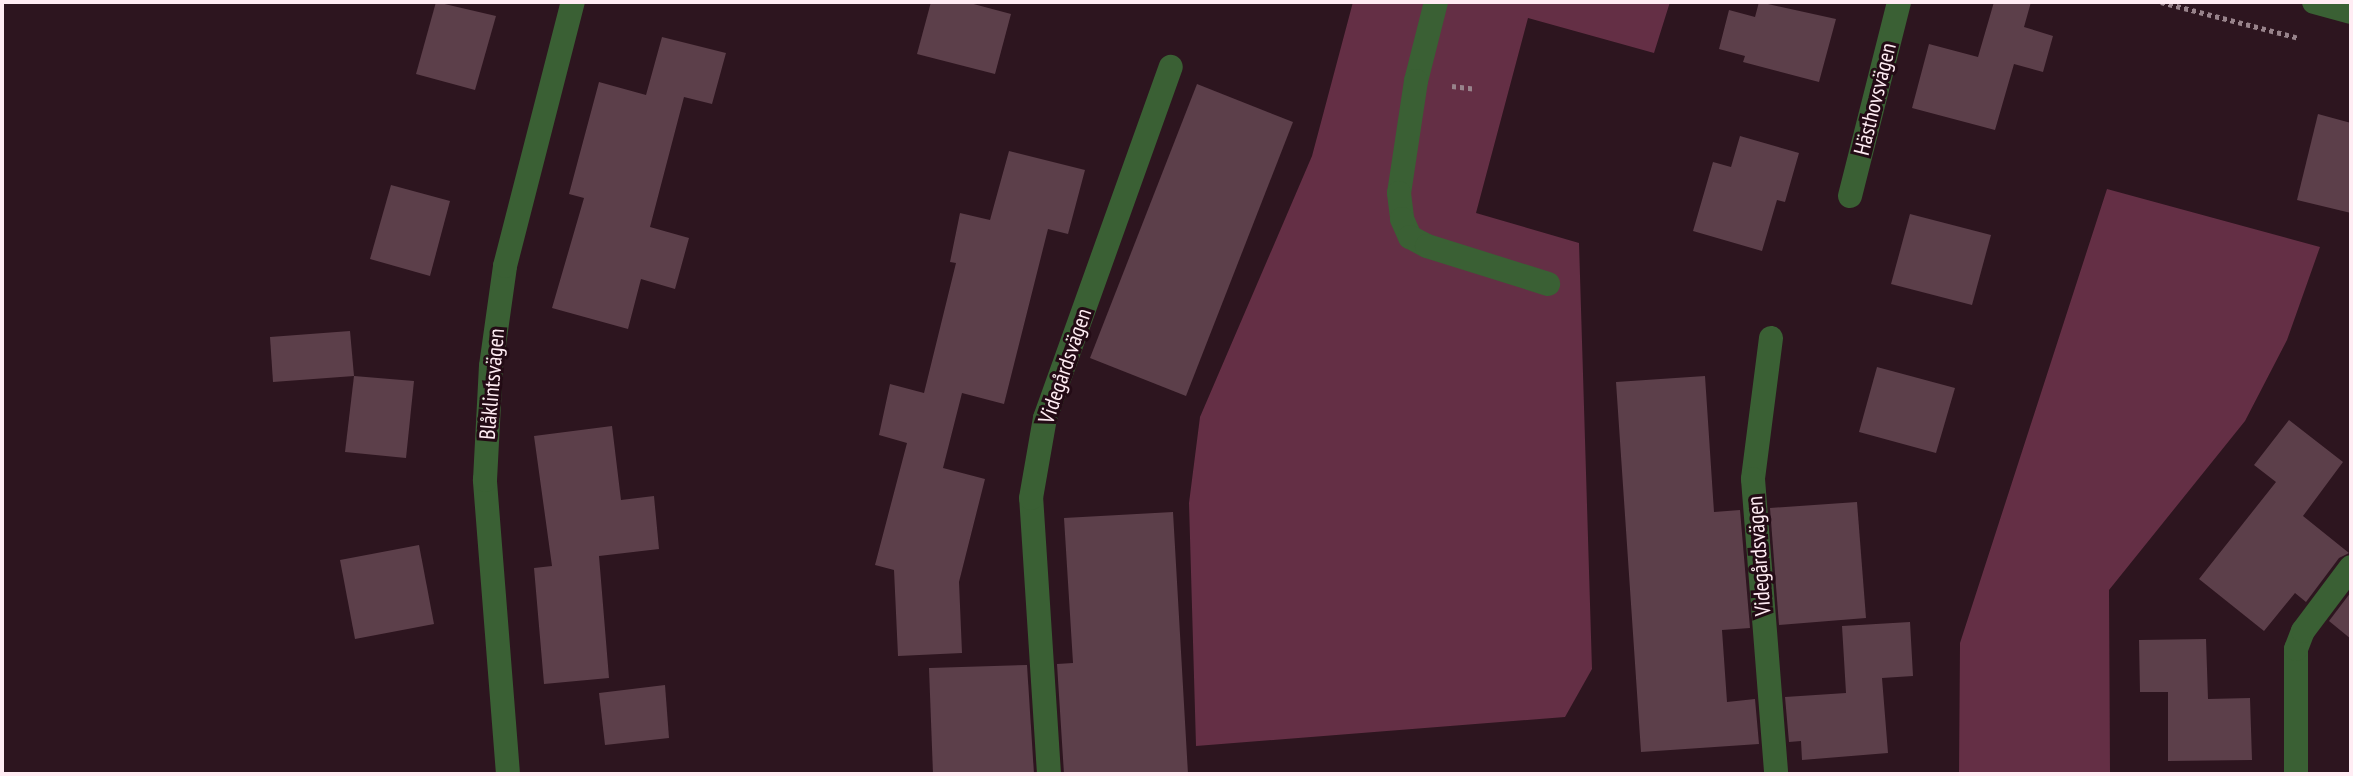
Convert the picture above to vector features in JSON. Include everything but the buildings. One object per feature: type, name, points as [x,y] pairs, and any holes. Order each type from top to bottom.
[{"type":"street","name":"Blåklintsvägen","points":[[508,774],[485,480],[491,366],[505,266],[573,2]]},
{"type":"street","points":[[1436,2],[1416,81],[1399,193],[1402,219],[1410,237],[1427,246],[1548,284]]},
{"type":"street","name":"Hästhovsvägen","points":[[1850,196],[1899,2]]},
{"type":"street","points":[[2314,2],[2351,12]]},
{"type":"street","name":"Videgårdsvägen","points":[[1049,774],[1036,616],[1031,498],[1043,431],[1171,67]]},
{"type":"street","name":"Videgårdsvägen","points":[[1771,338],[1753,479],[1776,774]]},
{"type":"street","points":[[2296,774],[2296,649],[2303,631],[2351,567]]},
{"type":"path","points":[[2161,2],[2309,41]]},
{"type":"shaded area","points":[[1353,2],[1670,2],[1654,53],[1528,18],[1476,213],[1579,243],[1592,669],[1565,717],[1196,746],[1189,503],[1200,417],[1312,156]]},
{"type":"shaded area","points":[[2107,189],[2320,247],[2287,340],[2245,421],[2109,590],[2110,774],[1959,774],[1960,643]]}]
